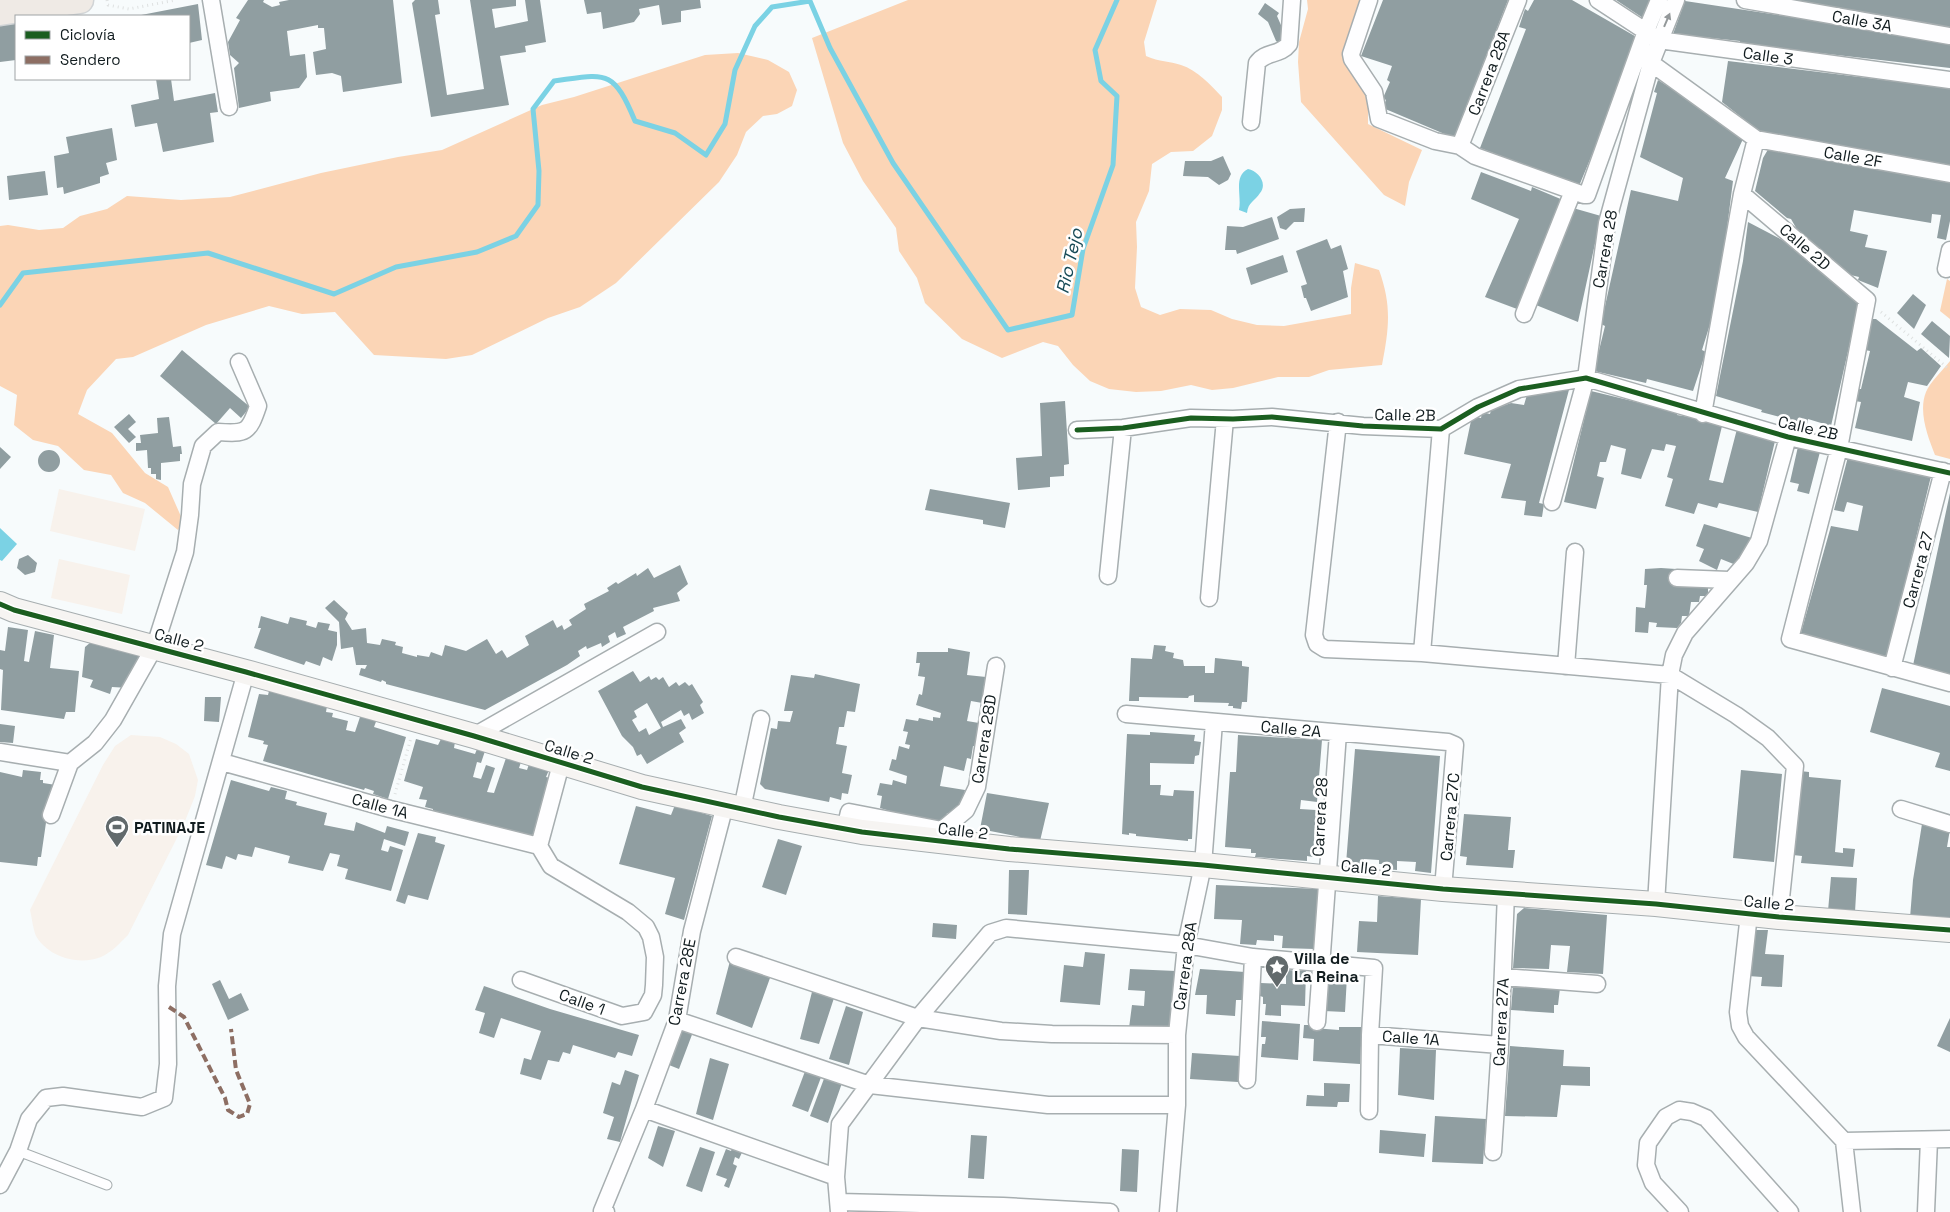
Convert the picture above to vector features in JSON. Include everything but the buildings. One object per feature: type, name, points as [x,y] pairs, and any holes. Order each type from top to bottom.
[{"type":"main road","points":[[0,12],[80,0]]},
{"type":"street","points":[[210,0],[229,107]]},
{"type":"street","points":[[1251,122],[1257,63],[1261,58],[1281,52],[1289,44],[1292,0]]},
{"type":"street","points":[[1369,0],[1351,54],[1374,92],[1379,120],[1435,141],[1460,146],[1475,156],[1578,193]]},
{"type":"street","name":"Carrera 28A","points":[[1460,146],[1518,0]]},
{"type":"street","name":"Calle 3","points":[[1598,0],[1652,36],[1873,71],[1950,80]]},
{"type":"street","name":"Carrera 28","points":[[1552,502],[1586,378],[1607,223],[1651,63],[1652,36],[1659,0]]},
{"type":"street","name":"Carrera 28","points":[[1524,314],[1578,193],[1587,195],[1652,36],[1676,0]]},
{"type":"street","name":"Calle 3A","points":[[1745,0],[1950,36]]},
{"type":"street","points":[[1651,63],[1756,139],[1742,194],[1703,414]]},
{"type":"street","name":"Calle 2F","points":[[1756,139],[1950,174]]},
{"type":"street","name":"Calle 2D","points":[[1742,194],[1867,300]]},
{"type":"street","points":[[1946,269],[1950,250]]},
{"type":"street","points":[[1867,300],[1839,448],[1790,639],[1950,683]]},
{"type":"street","points":[[51,815],[70,762],[95,743],[114,720],[154,646],[185,552],[192,484],[202,446],[218,432],[241,433],[251,427],[258,406],[239,362]]},
{"type":"street","name":"Calle 2B","points":[[1077,430],[1122,428],[1191,418],[1225,419],[1272,416],[1302,421],[1338,422],[1363,426],[1441,429],[1478,407],[1520,389],[1586,378],[1788,438],[1947,472]]},
{"type":"street","points":[[1209,598],[1225,419]]},
{"type":"street","points":[[1338,422],[1314,635],[1317,644],[1325,649],[1422,653],[1670,675],[1736,715],[1768,738],[1795,766],[1778,917]]},
{"type":"street","points":[[1108,576],[1122,428]]},
{"type":"street","points":[[1422,653],[1441,429]]},
{"type":"street","points":[[1656,904],[1670,675],[1674,655],[1685,633],[1746,562],[1760,541],[1788,438]]},
{"type":"street","name":"Carrera 27","points":[[1892,668],[1947,472]]},
{"type":"street","points":[[1566,666],[1575,552]]},
{"type":"street","points":[[1677,578],[1729,580]]},
{"type":"street","name":"Calle 2","points":[[0,604],[14,610],[154,646],[474,736],[561,764],[642,787],[733,807],[1009,849],[1203,865],[1443,889],[1656,904],[1778,917],[1950,930]]},
{"type":"street","points":[[474,736],[657,632]]},
{"type":"street","name":"Carrera 28D","points":[[858,826],[942,830],[966,810],[977,787],[996,666]]},
{"type":"street","points":[[0,1185],[18,1151],[29,1119],[46,1098],[63,1096],[142,1107],[164,1098],[168,1064],[167,986],[172,934],[246,672]]},
{"type":"street","name":"Calle 2A","points":[[1126,714],[1448,742],[1455,745]]},
{"type":"street","name":"Carrera 28E","points":[[604,1211],[676,1020],[692,931],[761,719]]},
{"type":"street","name":"Carrera 28A","points":[[1168,1212],[1178,1105],[1177,1035],[1186,945],[1203,865],[1214,722]]},
{"type":"street","name":"Carrera 28","points":[[1317,1022],[1338,733]]},
{"type":"street","name":"Carrera 27C","points":[[1443,889],[1455,745]]},
{"type":"street","points":[[0,752],[70,762]]},
{"type":"street","name":"Calle 1A","points":[[222,762],[390,809],[539,846]]},
{"type":"street","points":[[539,846],[561,764]]},
{"type":"street","points":[[1900,809],[1950,824]]},
{"type":"street","name":"Calle 1","points":[[521,980],[622,1016],[644,1012],[653,995],[655,956],[651,937],[646,927],[628,912],[551,866],[539,846]]},
{"type":"street","name":"Carrera 27A","points":[[1493,1152],[1500,1045],[1506,893]]},
{"type":"street","points":[[1749,914],[1738,1012],[1740,1026],[1746,1038],[1844,1141],[1852,1212]]},
{"type":"street","name":"Calle 1A","points":[[918,1018],[990,934],[998,929],[1006,928],[1186,945],[1253,956],[1374,968],[1370,1035],[1500,1045]]},
{"type":"street","points":[[1247,1080],[1253,956]]},
{"type":"street","points":[[736,957],[918,1018],[1000,1030],[1052,1034],[1177,1035]]},
{"type":"street","points":[[1503,977],[1597,984]]},
{"type":"street","points":[[918,1018],[840,1124],[836,1177],[839,1207],[1003,1206],[1110,1212]]},
{"type":"street","points":[[676,1020],[870,1085],[1048,1105],[1178,1105]]},
{"type":"street","points":[[1369,1111],[1370,1035]]},
{"type":"street","points":[[644,1109],[836,1177]]},
{"type":"street","points":[[1680,1212],[1653,1183],[1646,1165],[1648,1143],[1666,1117],[1679,1110],[1692,1112],[1706,1118],[1790,1212]]},
{"type":"street","points":[[1844,1141],[1950,1139]]},
{"type":"street","points":[[1926,1212],[1929,1140]]},
{"type":"lane","points":[[18,1151],[107,1185]]},
{"type":"path","points":[[107,0],[108,5],[129,9],[176,1]]},
{"type":"path","points":[[1867,300],[1950,370]]},
{"type":"path","points":[[390,809],[417,720]]},
{"type":"shaded area","points":[[908,0],[1157,0],[1144,42],[1146,56],[1187,67],[1198,74],[1222,97],[1222,110],[1212,136],[1193,151],[1171,152],[1152,164],[1149,191],[1136,222],[1135,288],[1141,307],[1160,315],[1180,309],[1211,310],[1232,319],[1257,325],[1284,326],[1351,314],[1351,288],[1355,263],[1379,270],[1383,283],[1388,306],[1388,328],[1382,365],[1329,370],[1309,377],[1278,377],[1233,388],[1212,390],[1191,385],[1161,391],[1136,392],[1109,389],[1090,381],[1073,365],[1058,346],[1043,342],[1002,358],[962,339],[925,303],[917,278],[899,251],[896,228],[863,181],[843,143],[812,38]]},
{"type":"shaded area","points":[[1307,0],[1364,0],[1345,55],[1368,88],[1368,124],[1422,150],[1409,182],[1405,206],[1384,195],[1301,102],[1298,62],[1299,42],[1308,9]]},
{"type":"shaded area","points":[[738,53],[768,60],[789,72],[797,90],[792,106],[777,114],[763,116],[746,132],[737,155],[719,182],[616,283],[580,307],[548,318],[472,355],[446,359],[374,355],[335,312],[302,314],[269,306],[206,325],[133,357],[116,359],[87,390],[78,414],[112,433],[145,473],[168,487],[183,521],[178,530],[145,503],[123,493],[111,475],[84,470],[58,446],[33,440],[14,425],[17,395],[0,386],[0,226],[8,225],[39,230],[63,228],[80,216],[107,209],[127,196],[181,200],[230,197],[321,173],[442,150],[542,105],[574,97],[705,55]]},
{"type":"shaded area","points":[[1947,279],[1950,281],[1950,319],[1940,311]]},
{"type":"shaded area","points":[[1950,361],[1950,459],[1935,455],[1925,424],[1923,408],[1928,388]]},
{"type":"shaded area","points":[[59,489],[145,509],[135,551],[50,531]]},
{"type":"shaded area","points":[[59,559],[130,575],[122,614],[51,598]]},
{"type":"shaded area","points":[[131,735],[160,737],[176,744],[189,754],[198,780],[195,796],[183,826],[128,935],[112,950],[101,957],[92,960],[65,958],[41,943],[33,927],[30,910],[103,765],[115,746]]},
{"type":"water","points":[[1248,169],[1255,172],[1261,178],[1263,185],[1260,193],[1250,204],[1247,213],[1239,210],[1239,181],[1243,172]]},
{"type":"water","points":[[0,528],[17,544],[2,561],[0,560]]},
{"type":"waterway","name":"Rio Tejo","points":[[0,305],[23,273],[208,253],[334,294],[396,267],[477,252],[516,236],[538,205],[539,171],[533,109],[554,81],[586,77],[606,78],[620,91],[635,121],[675,133],[706,155],[725,124],[735,70],[755,26],[772,7],[810,1],[830,48],[893,163],[1008,330],[1072,315],[1083,249],[1113,165],[1117,96],[1101,81],[1095,50],[1117,0]]},
{"type":"marked path","points":[[169,1007],[184,1017],[225,1098],[228,1110],[239,1117],[247,1114],[250,1104],[236,1070],[231,1029]]},
{"type":"cycle path","points":[[1077,430],[1123,428],[1191,418],[1233,419],[1272,417],[1363,426],[1441,429],[1478,407],[1519,389],[1586,378],[1788,437],[1950,473]]},
{"type":"cycle path","points":[[0,604],[14,610],[474,736],[642,787],[779,817],[862,832],[1009,849],[1203,865],[1443,889],[1656,904],[1779,917],[1950,930]]},
{"type":"place","name":"PATINAJE","points":[[117,848]]},
{"type":"place","name":"Villa de La Reina","points":[[1277,988]]}]
